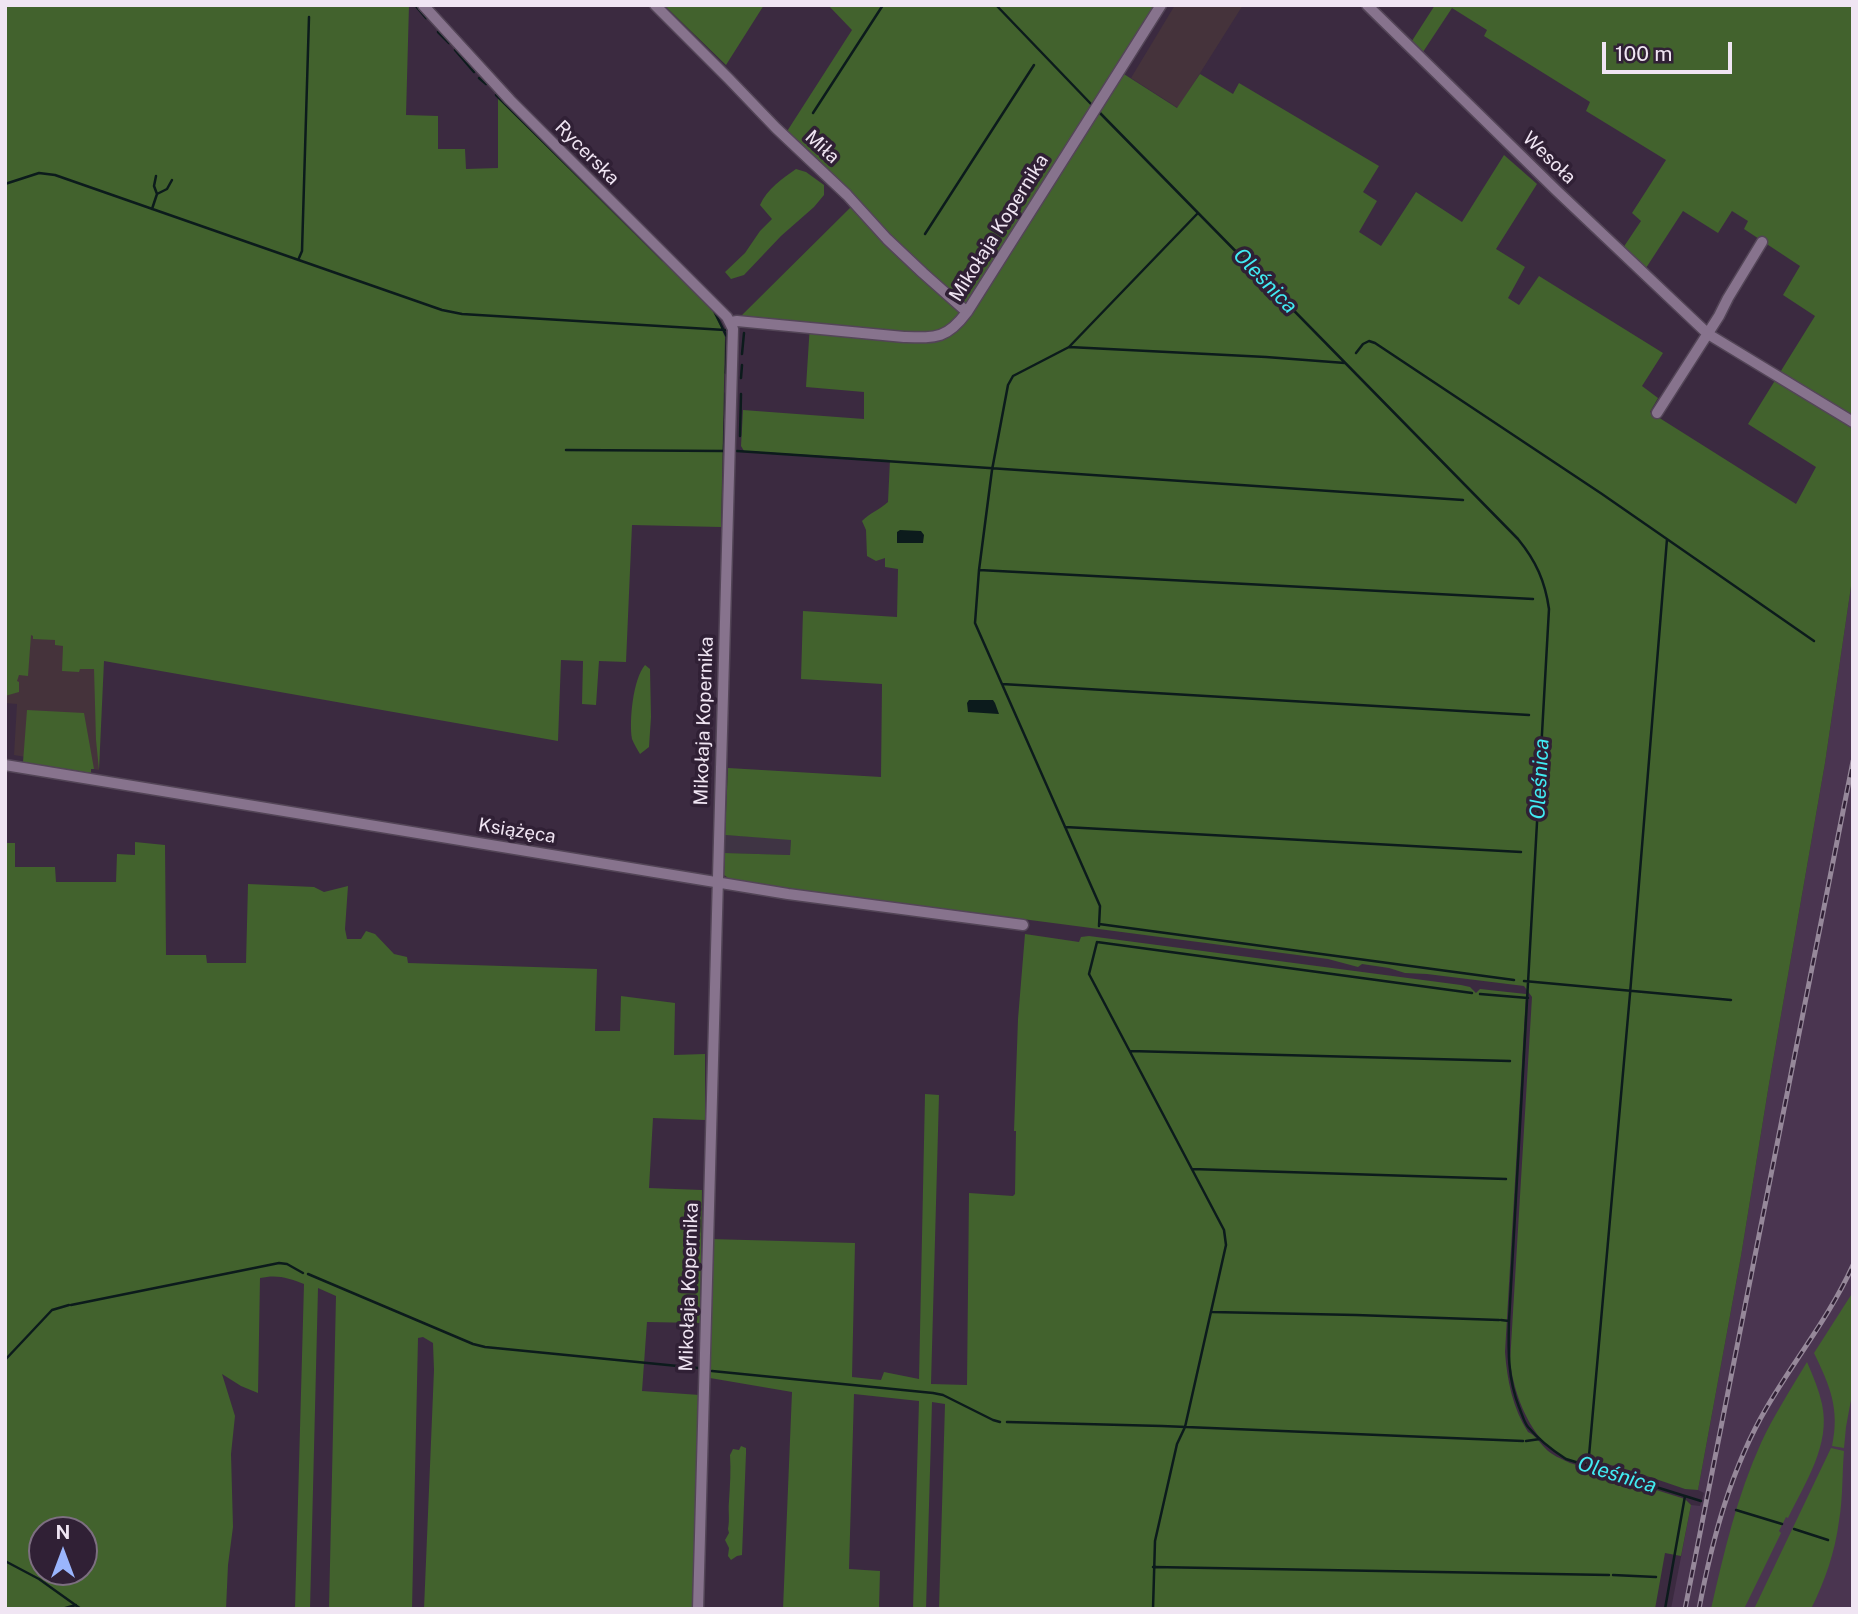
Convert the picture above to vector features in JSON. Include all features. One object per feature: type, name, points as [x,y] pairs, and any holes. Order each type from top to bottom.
[{"type":"street","name":"Rycerska","points":[[423,5],[502,93],[731,322]]},
{"type":"street","name":"Miła","points":[[655,5],[776,128],[847,195],[887,239],[967,312]]},
{"type":"street","name":"Mikołaja Kopernika","points":[[698,1609],[733,366],[731,322],[927,338],[946,334],[957,326],[1161,5]]},
{"type":"street","name":"Wesoła","points":[[1367,5],[1708,334],[1853,422]]},
{"type":"street","points":[[1657,413],[1708,334],[1762,242]]},
{"type":"street","name":"Książęca","points":[[5,765],[788,894],[1023,925]]},
{"type":"shaded area","points":[[1175,5],[1243,5],[1178,108],[1131,78]]},
{"type":"shaded area","points":[[921,531],[924,535],[923,543],[897,543],[897,532]]},
{"type":"shaded area","points":[[1853,573],[1853,1609],[1671,1609],[1691,1505],[1700,1506],[1704,1493],[1698,1490],[1825,763]]},
{"type":"shaded area","points":[[5,592],[105,593],[99,770],[14,755],[17,704],[5,703]]},
{"type":"shaded area","points":[[969,700],[993,700],[999,714],[968,712]]},
{"type":"shaded area","points":[[725,835],[791,839],[790,855],[725,853]]},
{"type":"green space","points":[[5,5],[409,5],[406,115],[438,116],[438,149],[465,149],[466,169],[498,168],[498,93],[713,309],[725,337],[721,527],[632,525],[626,662],[599,661],[596,705],[582,704],[583,661],[561,660],[558,741],[104,661],[99,770],[94,669],[62,671],[63,646],[55,645],[55,640],[33,639],[31,635],[28,676],[19,675],[19,692],[5,696]]},
{"type":"green space","points":[[664,5],[764,5],[726,65]]},
{"type":"green space","points":[[828,5],[1155,5],[1116,69],[1177,108],[1200,74],[1233,94],[1239,83],[1379,166],[1363,192],[1377,201],[1359,232],[1381,246],[1416,192],[1462,222],[1504,155],[1537,184],[1496,249],[1525,267],[1508,298],[1519,305],[1539,276],[1663,353],[1642,386],[1658,398],[1650,412],[1796,504],[1816,467],[1748,424],[1815,316],[1783,295],[1800,266],[1744,229],[1748,221],[1732,211],[1718,233],[1683,211],[1646,268],[1623,248],[1641,221],[1632,213],[1666,160],[1586,111],[1590,102],[1484,36],[1487,30],[1452,8],[1419,58],[1408,47],[1435,5],[1853,5],[1853,573],[1825,763],[1698,1490],[1685,1489],[1612,1465],[1580,1463],[1565,1458],[1551,1449],[1530,1424],[1517,1393],[1510,1362],[1532,997],[1524,986],[1405,973],[1362,964],[1358,967],[1328,959],[732,881],[724,875],[725,853],[790,855],[791,840],[725,835],[728,768],[881,777],[882,684],[801,679],[803,611],[897,617],[898,569],[885,567],[885,558],[876,561],[867,556],[866,530],[862,521],[888,502],[890,460],[744,451],[741,446],[743,410],[864,419],[864,392],[806,387],[810,324],[741,316],[853,205],[784,136],[852,30]]},
{"type":"green space","points":[[796,169],[806,172],[824,185],[824,195],[744,275],[731,279],[725,272],[745,253],[772,219],[760,205],[763,199],[775,185]]},
{"type":"green space","points":[[645,665],[650,669],[651,717],[649,747],[640,754],[632,739],[631,722],[637,680]]},
{"type":"green space","points":[[27,710],[84,713],[94,769],[91,769],[91,773],[23,762]]},
{"type":"green space","points":[[135,842],[165,845],[166,955],[206,955],[207,963],[246,963],[248,884],[314,887],[324,892],[348,886],[345,929],[347,939],[361,939],[366,931],[375,934],[394,954],[407,957],[408,963],[597,969],[595,1031],[620,1031],[621,996],[675,1003],[674,1055],[705,1054],[705,1120],[653,1118],[649,1188],[702,1190],[700,1323],[647,1322],[642,1391],[700,1395],[692,1609],[424,1609],[434,1370],[433,1343],[423,1337],[418,1338],[412,1609],[329,1609],[336,1296],[318,1288],[310,1609],[295,1609],[304,1284],[272,1276],[260,1278],[258,1393],[222,1374],[235,1416],[231,1454],[233,1527],[226,1609],[5,1609],[5,843],[15,843],[15,867],[55,867],[56,882],[116,882],[117,854],[135,855]]},
{"type":"green space","points":[[1025,934],[1079,942],[1081,937],[1089,936],[1461,985],[1470,987],[1476,993],[1480,989],[1526,994],[1505,1352],[1509,1384],[1518,1414],[1528,1432],[1550,1453],[1570,1463],[1685,1499],[1691,1505],[1681,1556],[1665,1553],[1655,1609],[939,1609],[945,1404],[932,1402],[926,1609],[913,1609],[919,1401],[854,1394],[849,1569],[880,1571],[879,1609],[783,1609],[792,1392],[710,1378],[710,1239],[855,1243],[852,1377],[881,1380],[884,1372],[919,1379],[925,1094],[939,1095],[931,1384],[967,1385],[969,1193],[1015,1194],[1018,1019]]},
{"type":"green space","points":[[1853,1292],[1853,1389],[1844,1448],[1832,1446],[1835,1420],[1832,1398],[1814,1353]]},
{"type":"green space","points":[[1807,1362],[1822,1404],[1824,1419],[1815,1463],[1779,1531],[1781,1533],[1744,1609],[1711,1609],[1732,1524],[1752,1463],[1771,1422]]},
{"type":"green space","points":[[741,1446],[746,1448],[742,1555],[731,1560],[725,1540],[729,1533],[730,1455],[733,1449],[739,1450]]},
{"type":"green space","points":[[1831,1448],[1844,1451],[1841,1504],[1832,1555],[1811,1609],[1754,1609]]},
{"type":"waterway","points":[[415,5],[426,18]]},
{"type":"waterway","points":[[813,113],[883,5]]},
{"type":"waterway","name":"Oleśnica","points":[[996,5],[1091,104]]},
{"type":"waterway","points":[[299,258],[302,251],[309,17]]},
{"type":"waterway","points":[[438,32],[449,43]]},
{"type":"waterway","points":[[455,50],[474,72]]},
{"type":"waterway","points":[[925,234],[1034,65]]},
{"type":"waterway","points":[[479,78],[486,84]]},
{"type":"waterway","points":[[496,95],[663,260]]},
{"type":"waterway","name":"Oleśnica","points":[[1100,113],[1518,539],[1539,572],[1549,609],[1509,1321],[1511,1376],[1515,1397],[1527,1425],[1561,1456],[1701,1501]]},
{"type":"waterway","points":[[5,184],[39,173],[55,175],[442,310],[462,314],[725,330]]},
{"type":"waterway","points":[[152,209],[157,194],[154,186],[156,176]]},
{"type":"waterway","points":[[157,194],[167,189],[172,180]]},
{"type":"waterway","points":[[1099,926],[1100,906],[975,623],[992,470],[1008,385],[1013,376],[1069,347],[1198,213]]},
{"type":"waterway","points":[[713,309],[727,337],[726,373]]},
{"type":"waterway","points":[[742,354],[744,333]]},
{"type":"waterway","points":[[1356,353],[1363,344],[1369,341],[1375,343],[1602,494],[1814,641]]},
{"type":"waterway","points":[[1069,347],[1345,363]]},
{"type":"waterway","points":[[741,378],[742,365]]},
{"type":"waterway","points":[[566,450],[724,451],[726,393]]},
{"type":"waterway","points":[[740,436],[741,394]]},
{"type":"waterway","points":[[737,451],[1463,500]]},
{"type":"waterway","points":[[1588,1467],[1667,539]]},
{"type":"waterway","points":[[979,570],[1533,599]]},
{"type":"waterway","points":[[1002,684],[1529,715]]},
{"type":"waterway","points":[[1065,827],[1521,852]]},
{"type":"waterway","points":[[1099,924],[1514,980]]},
{"type":"waterway","points":[[1097,942],[1089,974],[1224,1230],[1226,1245],[1185,1427],[1177,1444],[1155,1541],[1153,1609]]},
{"type":"waterway","points":[[1097,942],[1472,993]]},
{"type":"waterway","points":[[1524,981],[1731,1000]]},
{"type":"waterway","points":[[1480,994],[1528,998]]},
{"type":"waterway","points":[[1130,1051],[1510,1061]]},
{"type":"waterway","points":[[1192,1169],[1506,1179]]},
{"type":"waterway","points":[[71,1305],[279,1263],[287,1264],[303,1273]]},
{"type":"waterway","points":[[308,1274],[485,1347],[698,1368]]},
{"type":"waterway","points":[[5,1360],[52,1310],[69,1305]]},
{"type":"waterway","points":[[1212,1312],[1499,1320]]},
{"type":"waterway","points":[[1501,1320],[1509,1321]]},
{"type":"waterway","points":[[712,1371],[933,1393],[943,1395],[1000,1422]]},
{"type":"waterway","points":[[1007,1422],[1523,1441]]},
{"type":"waterway","points":[[1526,1441],[1540,1439]]},
{"type":"waterway","points":[[1665,1609],[1685,1496]]},
{"type":"waterway","name":"Oleśnica","points":[[1736,1510],[1782,1524]]},
{"type":"waterway","name":"Oleśnica","points":[[1794,1529],[1828,1540]]},
{"type":"waterway","points":[[5,1561],[39,1579],[81,1609]]},
{"type":"waterway","points":[[1153,1567],[1609,1575]]},
{"type":"waterway","points":[[1613,1575],[1656,1577]]},
{"type":"waterway","points":[[62,1609],[76,1605]]},
{"type":"railway","points":[[1685,1609],[1853,761]]},
{"type":"railway","points":[[1699,1609],[1724,1505],[1754,1430],[1823,1320],[1853,1265]]}]
